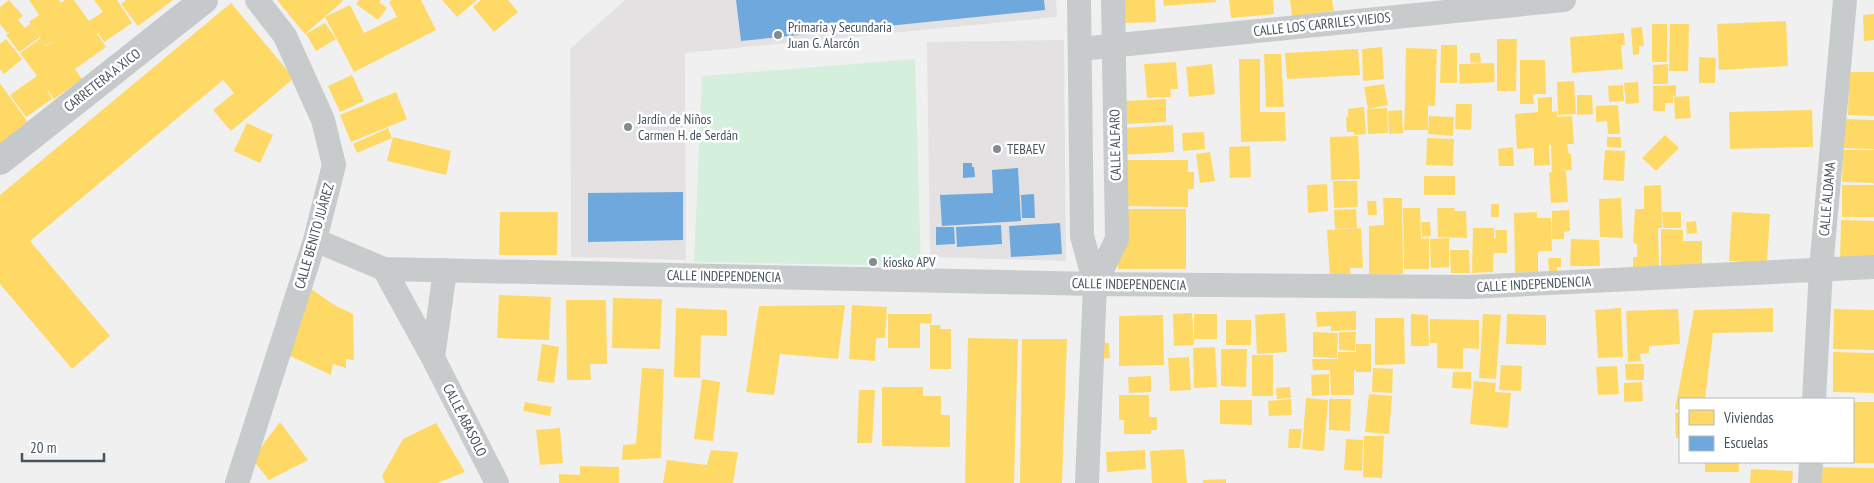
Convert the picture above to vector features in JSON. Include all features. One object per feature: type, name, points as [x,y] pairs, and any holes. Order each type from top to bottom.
[{"type":"main road","name":"CARRETERA A XICO","points":[[0,161],[204,0]]},
{"type":"street","name":"CALLE BENITO JUÁREZ","points":[[237,483],[315,240],[334,165],[323,120],[285,36],[257,0]]},
{"type":"street","name":"CALLE ALFARO","points":[[1079,0],[1082,236],[1094,284],[1086,483]]},
{"type":"street","name":"CALLE ALFARO","points":[[1094,284],[1117,239],[1113,0]]},
{"type":"street","name":"CALLE LOS CARRILES VIEJOS","points":[[1080,49],[1564,0]]},
{"type":"street","name":"CALLE ALDAMA","points":[[1814,398],[1821,269],[1844,0]]},
{"type":"street","points":[[315,240],[384,269]]},
{"type":"street","name":"CALLE INDEPENDENCIA","points":[[384,269],[1094,284],[1469,287],[1874,267]]},
{"type":"street","name":"CALLE ABASOLO","points":[[384,269],[433,358],[497,483]]},
{"type":"street","points":[[433,358],[445,270]]},
{"type":"street","points":[[1810,483],[1811,463]]},
{"type":"shaded area","name":"Jardín de Niños Carmen H. de Serdán","points":[[625,0],[1056,0],[1057,17],[685,53],[686,260],[571,257],[570,49]]},
{"type":"shaded area","name":"TEBAEV","points":[[1064,40],[1066,261],[930,257],[927,42]]},
{"type":"green space","points":[[915,59],[921,266],[694,262],[702,76]]},
{"type":"building: Viviendas","points":[[9,0],[23,16],[18,20],[25,28],[30,24],[40,37],[19,52],[6,35],[11,31],[7,33],[0,24],[0,7]]},
{"type":"building: Viviendas","points":[[29,0],[59,0],[61,3],[65,0],[74,0],[89,21],[103,12],[94,0],[117,0],[132,23],[104,42],[98,33],[106,47],[75,69],[82,79],[54,99],[46,88],[52,99],[26,117],[10,95],[37,76],[20,53],[41,38],[29,22],[39,15]]},
{"type":"building: Viviendas","points":[[126,0],[173,0],[138,26],[121,4]]},
{"type":"building: Viviendas","points":[[277,0],[342,0],[343,1],[305,34]]},
{"type":"building: Viviendas","points":[[359,0],[381,0],[379,2],[387,8],[378,20],[356,4]]},
{"type":"building: Viviendas","points":[[392,0],[421,0],[436,30],[354,72],[325,17],[350,5],[364,33],[397,17],[389,2]]},
{"type":"building: Viviendas","points":[[442,0],[477,0],[457,17]]},
{"type":"building: Viviendas","points":[[481,0],[508,0],[518,12],[494,32],[473,7]]},
{"type":"building: Viviendas","points":[[1125,0],[1155,0],[1156,22],[1125,23]]},
{"type":"building: Viviendas","points":[[1163,0],[1216,0],[1216,2],[1164,6]]},
{"type":"building: Viviendas","points":[[1229,0],[1273,0],[1274,14],[1231,18]]},
{"type":"building: Viviendas","points":[[1290,0],[1332,0],[1334,11],[1292,16]]},
{"type":"building: Viviendas","points":[[231,3],[294,78],[231,131],[213,110],[234,93],[223,80],[30,241],[110,336],[72,369],[0,284],[0,195]]},
{"type":"building: Viviendas","points":[[1874,14],[1874,40],[1864,41],[1863,15]]},
{"type":"building: Viviendas","points":[[1786,21],[1788,66],[1719,70],[1717,24]]},
{"type":"building: Viviendas","points":[[325,23],[336,39],[316,51],[306,34]]},
{"type":"building: Viviendas","points":[[1652,24],[1667,24],[1667,62],[1652,62]]},
{"type":"building: Viviendas","points":[[1670,24],[1689,24],[1688,71],[1669,71]]},
{"type":"building: Viviendas","points":[[1642,27],[1644,46],[1639,46],[1639,54],[1633,55],[1631,28]]},
{"type":"building: Viviendas","points":[[1624,33],[1625,45],[1621,45],[1623,69],[1572,73],[1570,37]]},
{"type":"building: Viviendas","points":[[6,39],[22,59],[4,74],[0,69],[0,44]]},
{"type":"building: Viviendas","points":[[1497,39],[1517,39],[1516,91],[1497,91]]},
{"type":"building: Viviendas","points":[[1441,45],[1457,45],[1457,83],[1440,83]]},
{"type":"building: Viviendas","points":[[1382,47],[1384,79],[1363,81],[1362,49]]},
{"type":"building: Viviendas","points":[[1406,48],[1437,49],[1435,106],[1405,105]]},
{"type":"building: Viviendas","points":[[1358,49],[1360,75],[1287,79],[1285,53]]},
{"type":"building: Viviendas","points":[[1470,53],[1480,53],[1481,63],[1470,62]]},
{"type":"building: Viviendas","points":[[1264,54],[1281,54],[1284,107],[1266,107]]},
{"type":"building: Viviendas","points":[[1699,57],[1716,58],[1715,83],[1699,83]]},
{"type":"building: Viviendas","points":[[1239,59],[1260,59],[1260,112],[1285,112],[1286,141],[1241,142]]},
{"type":"building: Viviendas","points":[[1520,60],[1545,60],[1546,94],[1533,94],[1534,104],[1520,104]]},
{"type":"building: Viviendas","points":[[1176,62],[1178,89],[1170,89],[1171,97],[1147,98],[1144,64]]},
{"type":"building: Viviendas","points":[[1494,63],[1495,82],[1460,84],[1459,64]]},
{"type":"building: Viviendas","points":[[1212,64],[1215,94],[1189,97],[1186,67]]},
{"type":"building: Viviendas","points":[[1668,64],[1668,84],[1653,84],[1653,65]]},
{"type":"building: Viviendas","points":[[1849,72],[1874,72],[1874,116],[1848,115]]},
{"type":"building: Viviendas","points":[[352,75],[364,101],[340,112],[328,86]]},
{"type":"building: Viviendas","points":[[1574,81],[1576,114],[1558,115],[1557,82]]},
{"type":"building: Viviendas","points":[[1638,82],[1639,103],[1626,104],[1624,83]]},
{"type":"building: Viviendas","points":[[0,83],[29,124],[0,144]]},
{"type":"building: Viviendas","points":[[1384,84],[1388,105],[1368,109],[1364,87]]},
{"type":"building: Viviendas","points":[[1623,85],[1624,101],[1609,102],[1608,86]]},
{"type":"building: Viviendas","points":[[1676,85],[1676,97],[1673,96],[1673,103],[1665,103],[1665,111],[1653,111],[1653,86]]},
{"type":"building: Viviendas","points":[[396,92],[407,119],[351,142],[340,115]]},
{"type":"building: Viviendas","points":[[1577,95],[1592,95],[1593,114],[1577,115]]},
{"type":"building: Viviendas","points":[[1689,96],[1691,118],[1675,119],[1674,97]]},
{"type":"building: Viviendas","points":[[1552,97],[1552,112],[1557,111],[1557,117],[1572,116],[1574,144],[1567,144],[1569,154],[1571,154],[1572,170],[1559,171],[1566,171],[1568,202],[1551,203],[1549,173],[1552,172],[1551,145],[1549,145],[1550,165],[1534,166],[1534,148],[1517,149],[1515,114],[1538,112],[1538,98]]},
{"type":"building: Viviendas","points":[[1166,99],[1166,122],[1126,124],[1125,101]]},
{"type":"building: Viviendas","points":[[1456,104],[1472,104],[1471,130],[1455,129]]},
{"type":"building: Viviendas","points":[[1405,105],[1428,106],[1428,130],[1404,130]]},
{"type":"building: Viviendas","points":[[1618,105],[1620,134],[1608,134],[1607,121],[1596,122],[1596,106]]},
{"type":"building: Viviendas","points":[[1364,107],[1366,134],[1354,135],[1354,132],[1347,132],[1346,117],[1348,117],[1348,109]]},
{"type":"building: Viviendas","points":[[1387,108],[1388,133],[1368,134],[1367,109]]},
{"type":"building: Viviendas","points":[[1402,110],[1403,133],[1389,134],[1388,111]]},
{"type":"building: Viviendas","points":[[1812,110],[1813,147],[1730,149],[1729,112]]},
{"type":"building: Viviendas","points":[[1429,116],[1454,117],[1453,136],[1428,134]]},
{"type":"building: Viviendas","points":[[1843,119],[1874,120],[1874,149],[1843,148]]},
{"type":"building: Viviendas","points":[[247,123],[273,135],[260,163],[234,151]]},
{"type":"building: Viviendas","points":[[1173,125],[1174,152],[1123,155],[1122,128]]},
{"type":"building: Viviendas","points":[[388,128],[392,138],[357,153],[353,144]]},
{"type":"building: Viviendas","points":[[1204,132],[1205,149],[1183,151],[1182,133]]},
{"type":"building: Viviendas","points":[[1665,135],[1679,148],[1656,171],[1642,158]]},
{"type":"building: Viviendas","points":[[1358,136],[1360,179],[1331,180],[1330,137]]},
{"type":"building: Viviendas","points":[[393,137],[451,151],[446,175],[387,161]]},
{"type":"building: Viviendas","points":[[1607,137],[1621,137],[1621,148],[1607,147]]},
{"type":"building: Viviendas","points":[[1427,138],[1454,139],[1453,166],[1426,165]]},
{"type":"building: Viviendas","points":[[1250,146],[1251,177],[1230,178],[1229,147]]},
{"type":"building: Viviendas","points":[[1513,147],[1514,166],[1499,166],[1498,149]]},
{"type":"building: Viviendas","points":[[1605,150],[1625,151],[1624,181],[1603,180]]},
{"type":"building: Viviendas","points":[[1843,150],[1874,150],[1874,183],[1842,182]]},
{"type":"building: Viviendas","points":[[1210,152],[1215,181],[1200,183],[1196,154]]},
{"type":"building: Viviendas","points":[[1122,160],[1188,160],[1188,172],[1194,172],[1194,189],[1188,189],[1188,207],[1122,206]]},
{"type":"building: Viviendas","points":[[1424,176],[1455,176],[1455,195],[1424,195]]},
{"type":"building: Viviendas","points":[[1333,181],[1357,181],[1358,207],[1334,208]]},
{"type":"building: Viviendas","points":[[1327,184],[1328,211],[1308,213],[1307,185]]},
{"type":"building: Viviendas","points":[[1661,185],[1662,228],[1658,228],[1659,270],[1633,270],[1633,257],[1637,257],[1637,244],[1633,243],[1635,209],[1644,209],[1644,186]]},
{"type":"building: Viviendas","points":[[1842,185],[1874,185],[1874,217],[1842,217]]},
{"type":"building: Viviendas","points":[[1383,198],[1402,198],[1403,274],[1369,275],[1369,226],[1384,225]]},
{"type":"building: Viviendas","points":[[1621,198],[1623,238],[1600,237],[1599,199]]},
{"type":"building: Viviendas","points":[[1367,201],[1376,201],[1377,215],[1368,215]]},
{"type":"building: Viviendas","points":[[1491,204],[1499,204],[1499,217],[1491,217]]},
{"type":"building: Viviendas","points":[[1403,208],[1420,208],[1421,239],[1429,238],[1429,269],[1404,269]]},
{"type":"building: Viviendas","points":[[1437,208],[1455,208],[1454,211],[1466,211],[1467,238],[1438,237]]},
{"type":"building: Viviendas","points":[[1118,209],[1186,209],[1186,269],[1118,269]]},
{"type":"building: Viviendas","points":[[1356,209],[1357,228],[1335,229],[1334,210]]},
{"type":"building: Viviendas","points":[[1569,210],[1570,231],[1564,232],[1564,239],[1552,239],[1552,211]]},
{"type":"building: Viviendas","points":[[500,212],[558,212],[557,255],[499,255]]},
{"type":"building: Viviendas","points":[[1537,212],[1537,218],[1551,218],[1552,251],[1538,251],[1538,272],[1515,273],[1514,213]]},
{"type":"building: Viviendas","points":[[1662,212],[1681,212],[1681,228],[1663,228]]},
{"type":"building: Viviendas","points":[[1732,212],[1770,214],[1767,263],[1729,261]]},
{"type":"building: Viviendas","points":[[1841,220],[1874,221],[1874,260],[1840,260]]},
{"type":"building: Viviendas","points":[[1696,221],[1697,233],[1687,234],[1686,222]]},
{"type":"building: Viviendas","points":[[1421,222],[1430,222],[1431,236],[1422,237]]},
{"type":"building: Viviendas","points":[[1361,228],[1363,268],[1350,268],[1351,276],[1330,277],[1327,230]]},
{"type":"building: Viviendas","points":[[1473,228],[1494,228],[1494,238],[1496,238],[1495,230],[1507,230],[1507,253],[1494,253],[1494,243],[1493,272],[1472,273]]},
{"type":"building: Viviendas","points":[[1661,229],[1683,230],[1683,241],[1702,241],[1702,266],[1661,266]]},
{"type":"building: Viviendas","points":[[1449,238],[1449,267],[1431,268],[1430,239]]},
{"type":"building: Viviendas","points":[[1571,239],[1599,240],[1600,266],[1570,266]]},
{"type":"building: Viviendas","points":[[1450,250],[1469,250],[1470,273],[1451,273]]},
{"type":"building: Viviendas","points":[[1548,258],[1561,258],[1561,267],[1557,267],[1557,272],[1549,272]]},
{"type":"building: Viviendas","points":[[311,289],[336,306],[353,314],[354,360],[346,359],[346,368],[333,364],[331,375],[286,354]]},
{"type":"building: Viviendas","points":[[499,295],[551,297],[549,340],[497,338]]},
{"type":"building: Viviendas","points":[[613,298],[662,299],[660,349],[612,348]]},
{"type":"building: Viviendas","points":[[566,300],[606,300],[607,364],[590,364],[591,380],[567,380]]},
{"type":"building: Viviendas","points":[[845,305],[838,359],[780,354],[774,395],[746,392],[759,306]]},
{"type":"building: Viviendas","points":[[852,305],[887,307],[885,338],[876,338],[875,361],[849,359]]},
{"type":"building: Viviendas","points":[[676,308],[727,310],[727,336],[701,335],[700,378],[674,377]]},
{"type":"building: Viviendas","points":[[1621,308],[1623,357],[1598,358],[1595,310]]},
{"type":"building: Viviendas","points":[[1773,308],[1773,332],[1713,333],[1705,398],[1679,398],[1679,410],[1675,409],[1694,310]]},
{"type":"building: Viviendas","points":[[1678,309],[1680,344],[1649,346],[1649,353],[1640,354],[1641,361],[1628,362],[1626,311]]},
{"type":"building: Viviendas","points":[[1834,309],[1874,310],[1874,350],[1833,349]]},
{"type":"building: Viviendas","points":[[1356,311],[1356,330],[1331,331],[1331,326],[1317,327],[1316,312]]},
{"type":"building: Viviendas","points":[[1192,313],[1194,345],[1174,346],[1173,314]]},
{"type":"building: Viviendas","points":[[1285,313],[1287,352],[1257,354],[1255,315]]},
{"type":"building: Viviendas","points":[[888,314],[932,314],[931,324],[920,323],[920,348],[888,348]]},
{"type":"building: Viviendas","points":[[1194,314],[1217,314],[1217,339],[1194,339]]},
{"type":"building: Viviendas","points":[[1411,314],[1428,315],[1429,346],[1411,346]]},
{"type":"building: Viviendas","points":[[1483,314],[1501,315],[1496,379],[1479,378]]},
{"type":"building: Viviendas","points":[[1507,314],[1546,315],[1546,345],[1506,344]]},
{"type":"building: Viviendas","points":[[1163,315],[1164,365],[1119,366],[1119,316]]},
{"type":"building: Viviendas","points":[[1375,318],[1404,318],[1405,364],[1375,365]]},
{"type":"building: Viviendas","points":[[1430,319],[1479,320],[1479,349],[1463,348],[1463,369],[1437,368],[1437,343],[1430,343]]},
{"type":"building: Viviendas","points":[[1226,320],[1251,320],[1251,345],[1226,345]]},
{"type":"building: Viviendas","points":[[930,325],[941,325],[940,329],[951,329],[951,369],[930,369]]},
{"type":"building: Viviendas","points":[[1105,331],[1105,343],[1109,343],[1110,358],[1100,359]]},
{"type":"building: Viviendas","points":[[1313,332],[1338,333],[1337,358],[1313,357]]},
{"type":"building: Viviendas","points":[[1339,332],[1356,332],[1355,351],[1339,350]]},
{"type":"building: Viviendas","points":[[968,338],[1018,339],[1014,483],[965,483]]},
{"type":"building: Viviendas","points":[[1022,339],[1067,339],[1062,483],[1020,483]]},
{"type":"building: Viviendas","points":[[542,344],[559,347],[554,383],[537,381]]},
{"type":"building: Viviendas","points":[[1356,344],[1371,344],[1371,372],[1356,372],[1354,370],[1354,395],[1331,395],[1330,370],[1313,370],[1312,359],[1338,359],[1338,352],[1356,352]]},
{"type":"building: Viviendas","points":[[1215,347],[1217,387],[1194,388],[1193,348]]},
{"type":"building: Viviendas","points":[[1221,349],[1247,349],[1246,387],[1221,386]]},
{"type":"building: Viviendas","points":[[1833,352],[1874,353],[1874,393],[1833,392]]},
{"type":"building: Viviendas","points":[[1252,355],[1273,355],[1273,396],[1252,396]]},
{"type":"building: Viviendas","points":[[1189,357],[1191,390],[1170,391],[1168,358]]},
{"type":"building: Viviendas","points":[[1625,364],[1644,364],[1644,380],[1626,380]]},
{"type":"building: Viviendas","points":[[1501,365],[1522,366],[1521,391],[1499,390]]},
{"type":"building: Viviendas","points":[[1617,366],[1619,394],[1598,395],[1596,367]]},
{"type":"building: Viviendas","points":[[642,368],[664,369],[661,458],[622,460],[623,445],[636,444]]},
{"type":"building: Viviendas","points":[[1373,368],[1393,369],[1392,393],[1372,392]]},
{"type":"building: Viviendas","points":[[1453,372],[1471,372],[1471,389],[1452,388]]},
{"type":"building: Viviendas","points":[[1329,374],[1329,395],[1312,396],[1311,375]]},
{"type":"building: Viviendas","points":[[1151,376],[1151,392],[1129,393],[1128,377]]},
{"type":"building: Viviendas","points":[[702,379],[720,382],[713,441],[694,439]]},
{"type":"building: Viviendas","points":[[1474,381],[1496,383],[1495,392],[1511,393],[1508,428],[1470,424]]},
{"type":"building: Viviendas","points":[[1642,382],[1643,401],[1624,402],[1624,383]]},
{"type":"building: Viviendas","points":[[882,387],[923,387],[923,396],[941,396],[941,415],[950,415],[950,447],[882,446]]},
{"type":"building: Viviendas","points":[[1290,387],[1291,398],[1277,399],[1276,388]]},
{"type":"building: Viviendas","points":[[859,390],[875,390],[872,443],[857,443]]},
{"type":"building: Viviendas","points":[[1369,394],[1392,396],[1389,434],[1365,432]]},
{"type":"building: Viviendas","points":[[1119,395],[1149,395],[1149,417],[1157,417],[1157,430],[1151,430],[1151,434],[1124,434],[1124,420],[1119,420]]},
{"type":"building: Viviendas","points":[[1306,398],[1328,400],[1324,451],[1302,449]]},
{"type":"building: Viviendas","points":[[1291,399],[1292,415],[1269,416],[1268,401]]},
{"type":"building: Viviendas","points":[[1329,399],[1351,399],[1350,431],[1329,430]]},
{"type":"building: Viviendas","points":[[1220,400],[1252,400],[1252,425],[1220,424]]},
{"type":"building: Viviendas","points":[[525,402],[552,407],[550,416],[523,411]]},
{"type":"building: Viviendas","points":[[1854,402],[1874,402],[1874,463],[1854,463]]},
{"type":"building: Viviendas","points":[[1679,412],[1679,438],[1676,438],[1675,413]]},
{"type":"building: Viviendas","points":[[280,422],[308,460],[269,480],[252,459]]},
{"type":"building: Viviendas","points":[[436,423],[465,472],[437,483],[385,483],[382,476],[403,439]]},
{"type":"building: Viviendas","points":[[560,428],[563,463],[540,465],[536,430]]},
{"type":"building: Viviendas","points":[[1289,429],[1302,429],[1300,448],[1288,448]]},
{"type":"building: Viviendas","points":[[1364,436],[1384,436],[1382,478],[1363,477]]},
{"type":"building: Viviendas","points":[[1346,439],[1363,440],[1362,471],[1344,470]]},
{"type":"building: Viviendas","points":[[1184,449],[1187,483],[1152,483],[1150,451]]},
{"type":"building: Viviendas","points":[[711,450],[738,452],[733,483],[663,483],[667,460],[707,465]]},
{"type":"building: Viviendas","points":[[1145,450],[1146,469],[1107,472],[1106,452]]},
{"type":"building: Viviendas","points":[[1705,463],[1739,463],[1739,472],[1705,472]]},
{"type":"building: Viviendas","points":[[580,466],[619,467],[619,483],[559,483],[559,474],[580,475]]},
{"type":"building: Viviendas","points":[[1816,467],[1874,468],[1874,483],[1816,483]]},
{"type":"building: Viviendas","points":[[1751,469],[1793,471],[1792,483],[1750,483]]},
{"type":"building: Viviendas","points":[[1226,479],[1226,483],[1203,483],[1203,480]]},
{"type":"building: Escuelas","name":"Primaria y Secundaria Juan G. Alarcón","points":[[736,0],[1044,0],[1045,10],[741,41]]},
{"type":"building: Escuelas","points":[[963,163],[972,163],[975,177],[963,178]]},
{"type":"building: Escuelas","points":[[1018,168],[1021,221],[942,226],[940,195],[993,193],[992,170]]},
{"type":"building: Escuelas","points":[[683,192],[683,240],[588,242],[588,193]]},
{"type":"building: Escuelas","points":[[1034,194],[1035,218],[1022,218],[1021,195]]},
{"type":"building: Escuelas","points":[[1060,223],[1062,254],[1011,257],[1009,226]]},
{"type":"building: Escuelas","points":[[1001,225],[1002,244],[957,247],[956,227]]},
{"type":"building: Escuelas","points":[[936,227],[954,227],[955,244],[936,245]]},
{"type":"place","name":"Primaria y Secundaria Juan G. Alarcón","points":[[778,35]]},
{"type":"place","name":"Jardín de Niños Carmen H. de Serdán","points":[[628,127]]},
{"type":"place","name":"TEBAEV","points":[[997,149]]},
{"type":"place","name":"kiosko APV","points":[[873,262]]}]
